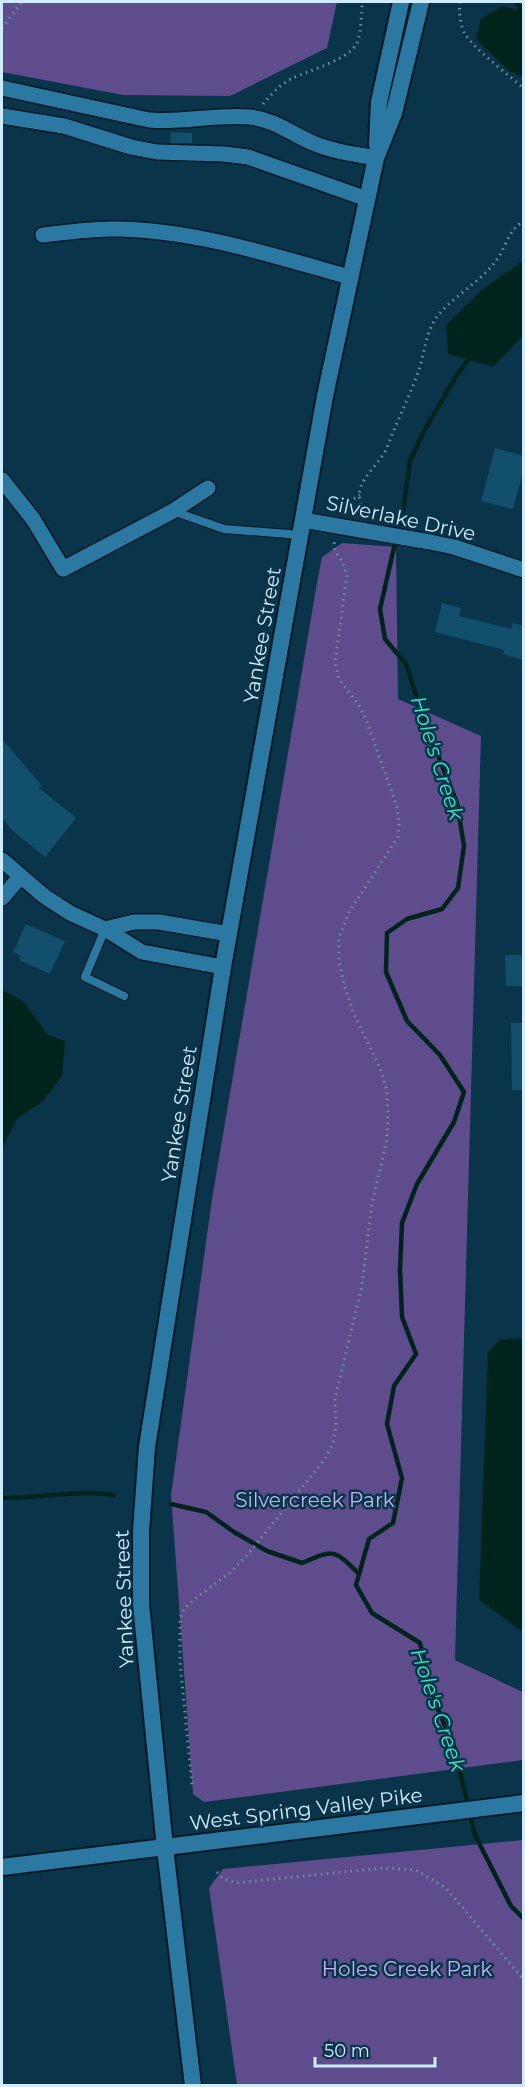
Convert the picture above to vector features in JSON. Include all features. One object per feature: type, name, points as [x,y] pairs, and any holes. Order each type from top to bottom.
[{"type":"street","name":"Yankee Street","points":[[193,2085],[165,1848],[141,1604],[143,1490],[152,1413],[229,934],[325,396],[376,158],[379,102],[401,2]]},
{"type":"street","name":"Yankee Street","points":[[376,158],[394,113],[421,2]]},
{"type":"street","points":[[2,88],[149,120],[169,122],[229,116],[251,117],[268,121],[313,143],[376,158]]},
{"type":"street","points":[[2,116],[64,126],[131,147],[157,152],[248,157],[367,199]]},
{"type":"street","points":[[43,235],[110,229],[165,232],[234,246],[349,277]]},
{"type":"street","points":[[2,480],[33,519],[63,569],[173,511],[208,488]]},
{"type":"street","name":"Silverlake Drive","points":[[302,528],[374,525],[413,539],[454,547],[524,570]]},
{"type":"street","points":[[2,860],[44,896],[70,913],[105,929],[142,952],[224,967]]},
{"type":"street","points":[[2,898],[20,877]]},
{"type":"street","points":[[105,929],[134,922],[159,922],[229,934]]},
{"type":"street","name":"West Spring Valley Pike","points":[[2,1867],[524,1803]]},
{"type":"lane","points":[[173,511],[224,529],[302,528]]},
{"type":"lane","points":[[105,929],[85,977],[123,996]]},
{"type":"path","points":[[2,28],[22,2]]},
{"type":"path","points":[[254,106],[262,105],[276,89],[290,80],[346,55],[356,44],[362,15],[362,2]]},
{"type":"path","points":[[460,2],[459,13],[465,33],[478,48],[524,89]]},
{"type":"path","points":[[374,525],[364,513],[360,495],[363,478],[381,459],[386,450],[419,370],[426,338],[439,314],[498,258],[509,236],[519,223],[524,221]]},
{"type":"path","points":[[192,1784],[180,1662],[180,1618],[184,1609],[232,1571],[249,1553],[325,1459],[333,1443],[337,1387],[362,1285],[372,1203],[387,1140],[387,1091],[380,1068],[353,1012],[339,961],[339,938],[349,912],[398,837],[399,823],[397,807],[368,722],[339,679],[335,663],[347,575],[333,545],[341,509],[360,495]]},
{"type":"path","points":[[217,1872],[222,1878],[235,1883],[383,1868],[416,1870],[446,1888],[524,1980]]},
{"type":"green space","points":[[2,2],[337,2],[327,48],[230,96],[123,95],[2,72]]},
{"type":"green space","name":"Silvercreek Park","points":[[342,543],[396,547],[398,699],[481,736],[455,1660],[523,1692],[523,1760],[204,1802],[193,1794],[171,1495],[212,1199],[317,583],[322,557]]},
{"type":"green space","name":"Holes Creek Park","points":[[523,1840],[523,2085],[237,2085],[209,1888],[223,1869]]},
{"type":"shaded area","points":[[502,6],[523,11],[523,77],[509,71],[476,39],[481,19]]},
{"type":"shaded area","points":[[523,261],[523,336],[493,367],[448,354],[446,325],[483,289]]},
{"type":"shaded area","points":[[2,990],[23,1001],[48,1035],[65,1041],[62,1076],[43,1101],[17,1119],[2,1149]]},
{"type":"shaded area","points":[[523,1338],[523,1632],[479,1600],[488,1352],[500,1340]]},
{"type":"building","points":[[171,132],[192,133],[192,143],[170,143]]},
{"type":"building","points":[[495,448],[524,456],[524,468],[513,509],[481,501]]},
{"type":"building","points":[[442,603],[461,608],[459,616],[511,629],[513,623],[524,626],[524,660],[503,654],[504,650],[435,632]]},
{"type":"building","points":[[2,739],[42,786],[39,788],[76,818],[45,857],[12,830],[2,818]]},
{"type":"building","points":[[26,924],[65,941],[50,974],[19,960],[21,956],[13,952]]},
{"type":"building","points":[[505,955],[524,955],[524,986],[506,986]]},
{"type":"building","points":[[511,1023],[524,1023],[524,1090],[512,1090]]},
{"type":"waterway","points":[[516,2],[524,14]]},
{"type":"waterway","name":"Hole's Creek","points":[[470,357],[424,431],[410,461],[404,504],[380,609],[385,639],[406,664],[425,723],[457,803],[464,846],[458,888],[442,909],[407,919],[387,933],[386,972],[407,1021],[440,1055],[464,1092],[454,1122],[417,1184],[402,1223],[400,1269],[402,1317],[416,1354],[394,1386],[387,1424],[402,1478],[393,1523],[369,1539],[356,1585],[372,1613],[420,1643],[436,1705],[454,1746],[475,1835],[511,1906],[524,1919]]},
{"type":"waterway","points":[[2,1498],[86,1493],[114,1495]]},
{"type":"waterway","points":[[171,1504],[206,1512],[267,1551],[302,1563],[321,1555],[333,1554],[344,1560],[359,1574]]}]
